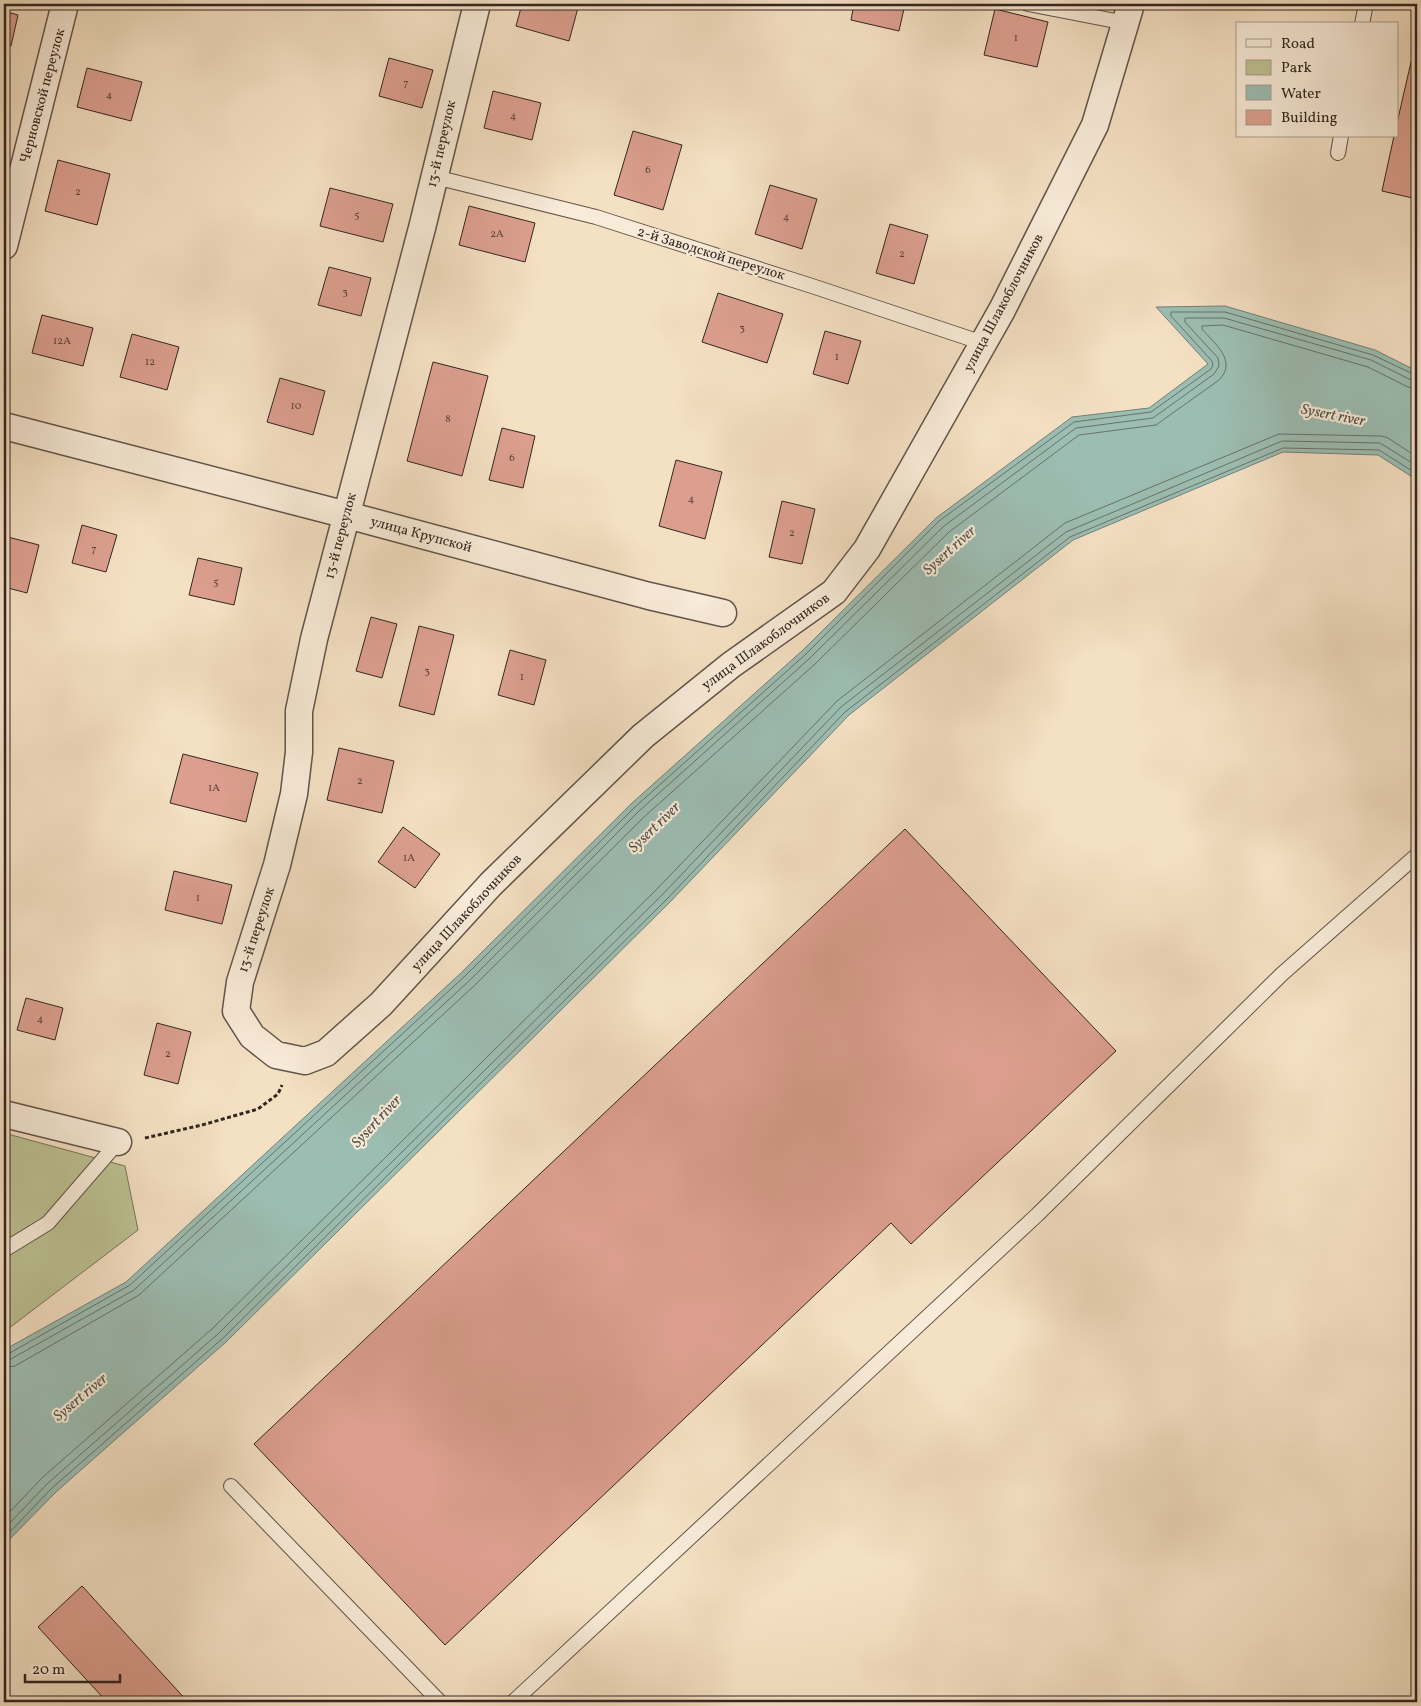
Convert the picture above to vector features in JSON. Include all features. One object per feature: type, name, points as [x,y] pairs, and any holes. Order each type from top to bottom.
[{"type":"street","name":"Черновской переулок","points":[[4,246],[66,4]]},
{"type":"street","name":"13-й переулок","points":[[286,1057],[252,1036],[236,1012],[240,982],[277,865],[294,794],[299,752],[299,711],[314,638],[435,177],[477,4]]},
{"type":"street","name":"улица Шлакоблочников","points":[[286,1057],[305,1061],[326,1053],[381,1004],[491,884],[643,736],[731,665],[834,592],[867,549],[1002,310],[1095,125],[1128,14]]},
{"type":"street","name":"улица Крупской","points":[[4,426],[649,596],[723,613]]},
{"type":"street","points":[[4,1114],[118,1142]]},
{"type":"lane","points":[[1028,4],[1128,14]]},
{"type":"lane","points":[[1362,22],[1366,4]]},
{"type":"lane","points":[[1338,153],[1341,138]]},
{"type":"lane","name":"2-й Заводской переулок","points":[[435,177],[596,217],[983,343]]},
{"type":"lane","points":[[513,1702],[1037,1215],[1282,974],[1417,855]]},
{"type":"lane","points":[[4,1250],[48,1224],[118,1142]]},
{"type":"lane","points":[[231,1486],[440,1702]]},
{"type":"path","points":[[118,1142],[161,1135],[258,1109],[278,1094],[286,1057]]},
{"type":"green space","points":[[4,1133],[125,1166],[138,1230],[4,1332]]},
{"type":"water","name":"Sysert river","points":[[1225,306],[1375,350],[1417,371],[1417,480],[1378,455],[1283,452],[1073,540],[849,715],[670,902],[226,1342],[56,1492],[4,1545],[4,1350],[126,1282],[462,972],[632,803],[803,650],[936,518],[1072,417],[1149,408],[1208,364],[1156,307]]},
{"type":"building","points":[[522,4],[579,4],[569,41],[516,26]]},
{"type":"building","points":[[854,4],[905,4],[899,31],[851,20]]},
{"type":"building","points":[[995,9],[1048,22],[1037,67],[984,55]]},
{"type":"building","points":[[4,11],[18,15],[11,46],[4,44]]},
{"type":"building","points":[[1417,36],[1417,199],[1382,191],[1394,138],[1398,138],[1398,119]]},
{"type":"building","points":[[389,58],[433,70],[422,108],[379,96]]},
{"type":"building","points":[[87,68],[142,82],[131,121],[77,107]]},
{"type":"building","points":[[493,91],[541,103],[532,140],[484,128]]},
{"type":"building","points":[[633,131],[682,145],[663,210],[614,195]]},
{"type":"building","points":[[58,160],[110,174],[97,225],[45,211]]},
{"type":"building","points":[[770,185],[817,199],[802,249],[755,234]]},
{"type":"building","points":[[330,188],[393,204],[383,242],[320,226]]},
{"type":"building","points":[[469,206],[535,223],[525,262],[459,245]]},
{"type":"building","points":[[890,224],[928,235],[914,284],[876,273]]},
{"type":"building","points":[[329,267],[371,278],[361,316],[318,305]]},
{"type":"building","points":[[718,293],[783,314],[767,363],[702,342]]},
{"type":"building","points":[[42,315],[93,328],[83,366],[32,353]]},
{"type":"building","points":[[825,331],[861,341],[848,384],[813,374]]},
{"type":"building","points":[[132,334],[179,347],[167,390],[120,377]]},
{"type":"building","points":[[433,362],[488,376],[462,476],[407,461]]},
{"type":"building","points":[[280,378],[325,391],[313,435],[267,422]]},
{"type":"building","points":[[502,428],[535,436],[523,488],[489,480]]},
{"type":"building","points":[[676,460],[722,472],[705,539],[659,526]]},
{"type":"building","points":[[782,501],[815,509],[802,564],[769,557]]},
{"type":"building","points":[[82,525],[117,535],[106,572],[72,563]]},
{"type":"building","points":[[4,536],[39,545],[27,593],[4,587]]},
{"type":"building","points":[[198,558],[242,568],[234,605],[189,595]]},
{"type":"building","points":[[371,617],[397,624],[382,678],[356,671]]},
{"type":"building","points":[[419,626],[454,635],[434,715],[399,706]]},
{"type":"building","points":[[510,650],[546,660],[534,705],[498,695]]},
{"type":"building","points":[[339,748],[394,761],[382,813],[327,800]]},
{"type":"building","points":[[183,754],[258,773],[246,822],[170,803]]},
{"type":"building","points":[[403,827],[440,854],[415,888],[378,862]]},
{"type":"building","points":[[905,829],[1116,1051],[911,1244],[891,1223],[445,1645],[254,1444]]},
{"type":"building","points":[[174,871],[232,885],[222,924],[165,910]]},
{"type":"building","points":[[26,998],[63,1008],[55,1040],[17,1030]]},
{"type":"building","points":[[157,1023],[191,1032],[178,1084],[144,1075]]},
{"type":"building","points":[[82,1586],[188,1702],[107,1702],[38,1627]]}]
